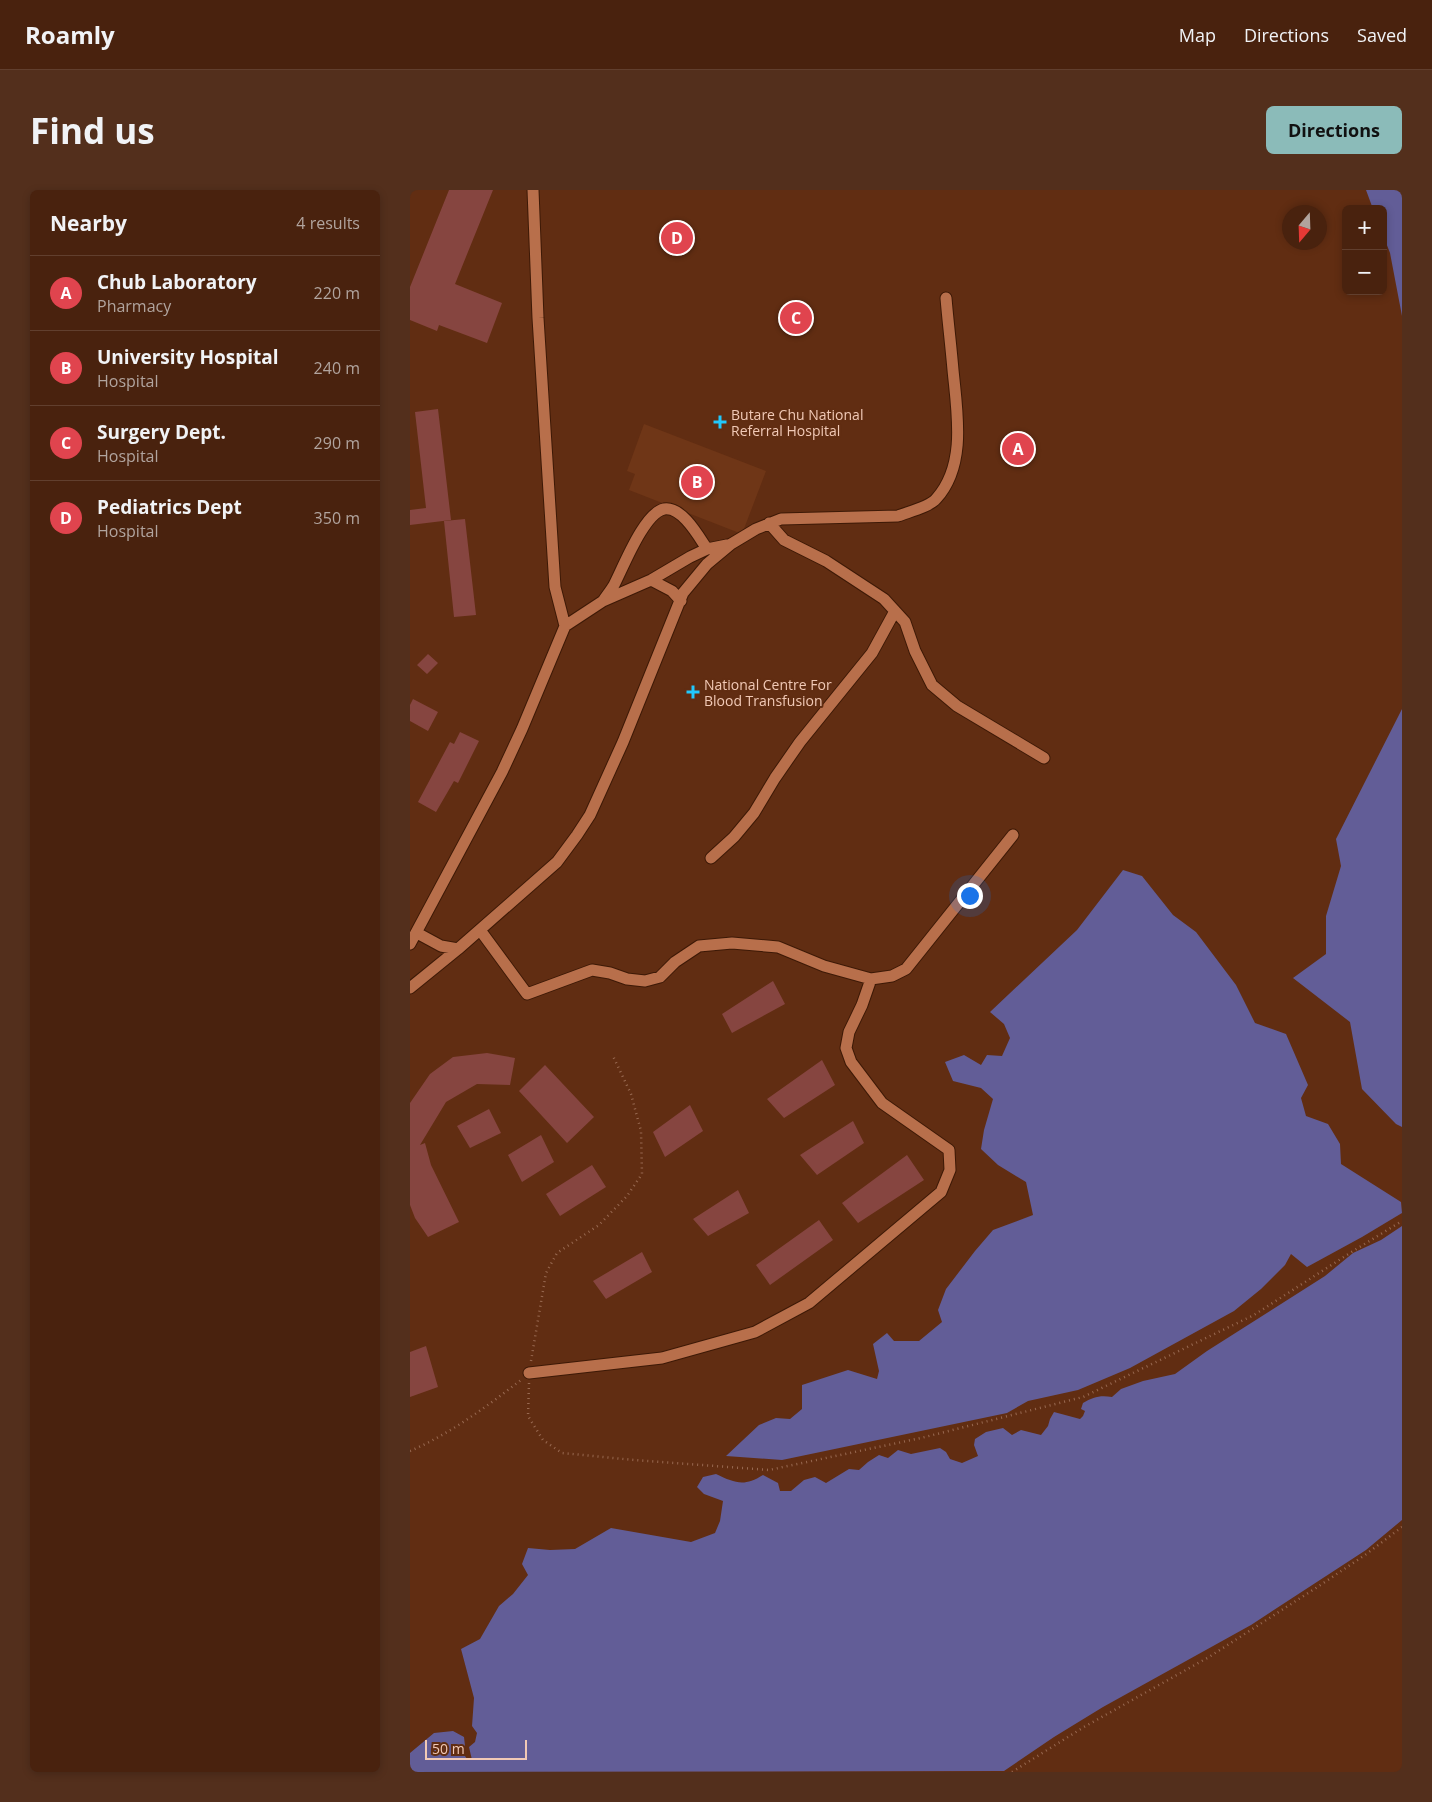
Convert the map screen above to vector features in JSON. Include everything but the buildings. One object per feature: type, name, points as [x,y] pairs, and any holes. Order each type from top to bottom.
[{"type":"street","points":[[410,944],[502,772],[565,626],[555,587],[538,318],[533,190]]},
{"type":"street","points":[[410,988],[458,949],[557,862],[590,815],[623,742],[684,593],[707,564],[731,544],[781,518],[898,516],[935,500],[948,480],[954,461],[959,428],[946,298]]},
{"type":"street","points":[[565,626],[584,615],[603,600],[614,585],[640,532],[656,513],[664,509],[671,510],[689,521],[707,549]]},
{"type":"street","points":[[769,523],[784,540],[826,560],[884,599],[905,622],[915,651],[932,685],[957,706],[1044,758]]},
{"type":"street","points":[[603,600],[652,580],[707,549],[731,544]]},
{"type":"street","points":[[652,580],[672,591],[681,601]]},
{"type":"street","points":[[711,858],[754,813],[800,742],[872,653],[895,611]]},
{"type":"street","points":[[480,930],[527,994],[592,970],[610,973],[627,979],[645,980],[660,977],[675,962],[699,946],[732,943],[778,947],[824,966],[872,980],[892,976],[906,969],[1013,835]]},
{"type":"street","points":[[417,933],[441,946],[458,949]]},
{"type":"street","points":[[530,1372],[662,1358],[755,1332],[809,1303],[941,1192],[950,1170],[949,1150],[882,1103],[850,1062],[846,1048],[848,1032],[862,1006],[872,980]]},
{"type":"path","points":[[613,1056],[631,1094],[642,1131],[642,1174],[627,1196],[600,1225],[557,1253],[546,1273],[530,1372],[528,1416],[543,1440],[562,1453],[769,1470],[921,1438],[1083,1397],[1254,1315],[1350,1252],[1402,1221]]},
{"type":"path","points":[[410,1451],[437,1440],[501,1396],[530,1372]]},
{"type":"path","points":[[1012,1772],[1084,1727],[1209,1656],[1335,1575],[1402,1527]]},
{"type":"shaded area","points":[[1366,190],[1402,190],[1402,316],[1387,245],[1387,205],[1372,205]]},
{"type":"shaded area","points":[[644,424],[766,471],[742,534],[629,490],[635,474],[627,471]]},
{"type":"shaded area","points":[[1402,709],[1402,1127],[1396,1124],[1362,1089],[1350,1022],[1293,978],[1326,954],[1326,916],[1341,866],[1336,839]]},
{"type":"shaded area","points":[[1123,870],[1142,876],[1173,915],[1196,932],[1236,985],[1255,1023],[1286,1034],[1308,1085],[1301,1098],[1306,1116],[1328,1124],[1340,1144],[1341,1164],[1401,1202],[1402,1213],[1307,1267],[1291,1254],[1285,1265],[1261,1289],[1234,1311],[1130,1368],[1078,1390],[1028,1401],[1007,1413],[782,1460],[726,1456],[759,1425],[776,1418],[790,1419],[802,1409],[802,1385],[848,1370],[877,1379],[879,1371],[873,1344],[887,1333],[894,1341],[919,1341],[942,1322],[938,1310],[946,1289],[993,1230],[1033,1215],[1026,1182],[998,1165],[981,1149],[984,1130],[993,1099],[981,1088],[953,1081],[945,1062],[964,1055],[981,1065],[987,1055],[1002,1056],[1010,1038],[1004,1024],[990,1012],[1077,930]]},
{"type":"shaded area","points":[[1402,1226],[1402,1520],[1366,1550],[1251,1625],[1103,1707],[1004,1771],[410,1772],[410,1753],[434,1733],[453,1731],[464,1737],[465,1746],[463,1753],[467,1759],[472,1760],[469,1747],[475,1742],[477,1733],[472,1726],[474,1698],[461,1649],[480,1639],[499,1606],[513,1594],[528,1575],[522,1564],[528,1548],[550,1550],[575,1549],[611,1528],[691,1542],[715,1533],[720,1521],[723,1501],[704,1494],[697,1487],[703,1477],[716,1474],[739,1482],[750,1481],[763,1475],[778,1483],[780,1491],[791,1491],[804,1480],[815,1477],[826,1483],[849,1469],[859,1470],[879,1455],[888,1458],[898,1450],[911,1454],[940,1448],[946,1452],[950,1459],[962,1463],[978,1456],[974,1445],[975,1439],[986,1432],[1003,1428],[1012,1435],[1021,1430],[1041,1435],[1048,1426],[1054,1412],[1080,1419],[1085,1411],[1081,1409],[1083,1403],[1090,1399],[1100,1396],[1112,1397],[1121,1389],[1143,1381],[1175,1374],[1207,1351],[1325,1276],[1353,1253],[1381,1240]]},
{"type":"place","name":"Pediatrics Dept","points":[[677,238]]},
{"type":"place","name":"Surgery Dept.","points":[[796,318]]},
{"type":"place","name":"Butare Chu National Referral Hospital","points":[[720,422]]},
{"type":"place","name":"Chub Laboratory","points":[[1018,449]]},
{"type":"place","name":"University Hospital","points":[[697,482]]},
{"type":"place","name":"National Centre For Blood Transfusion","points":[[693,692]]}]
